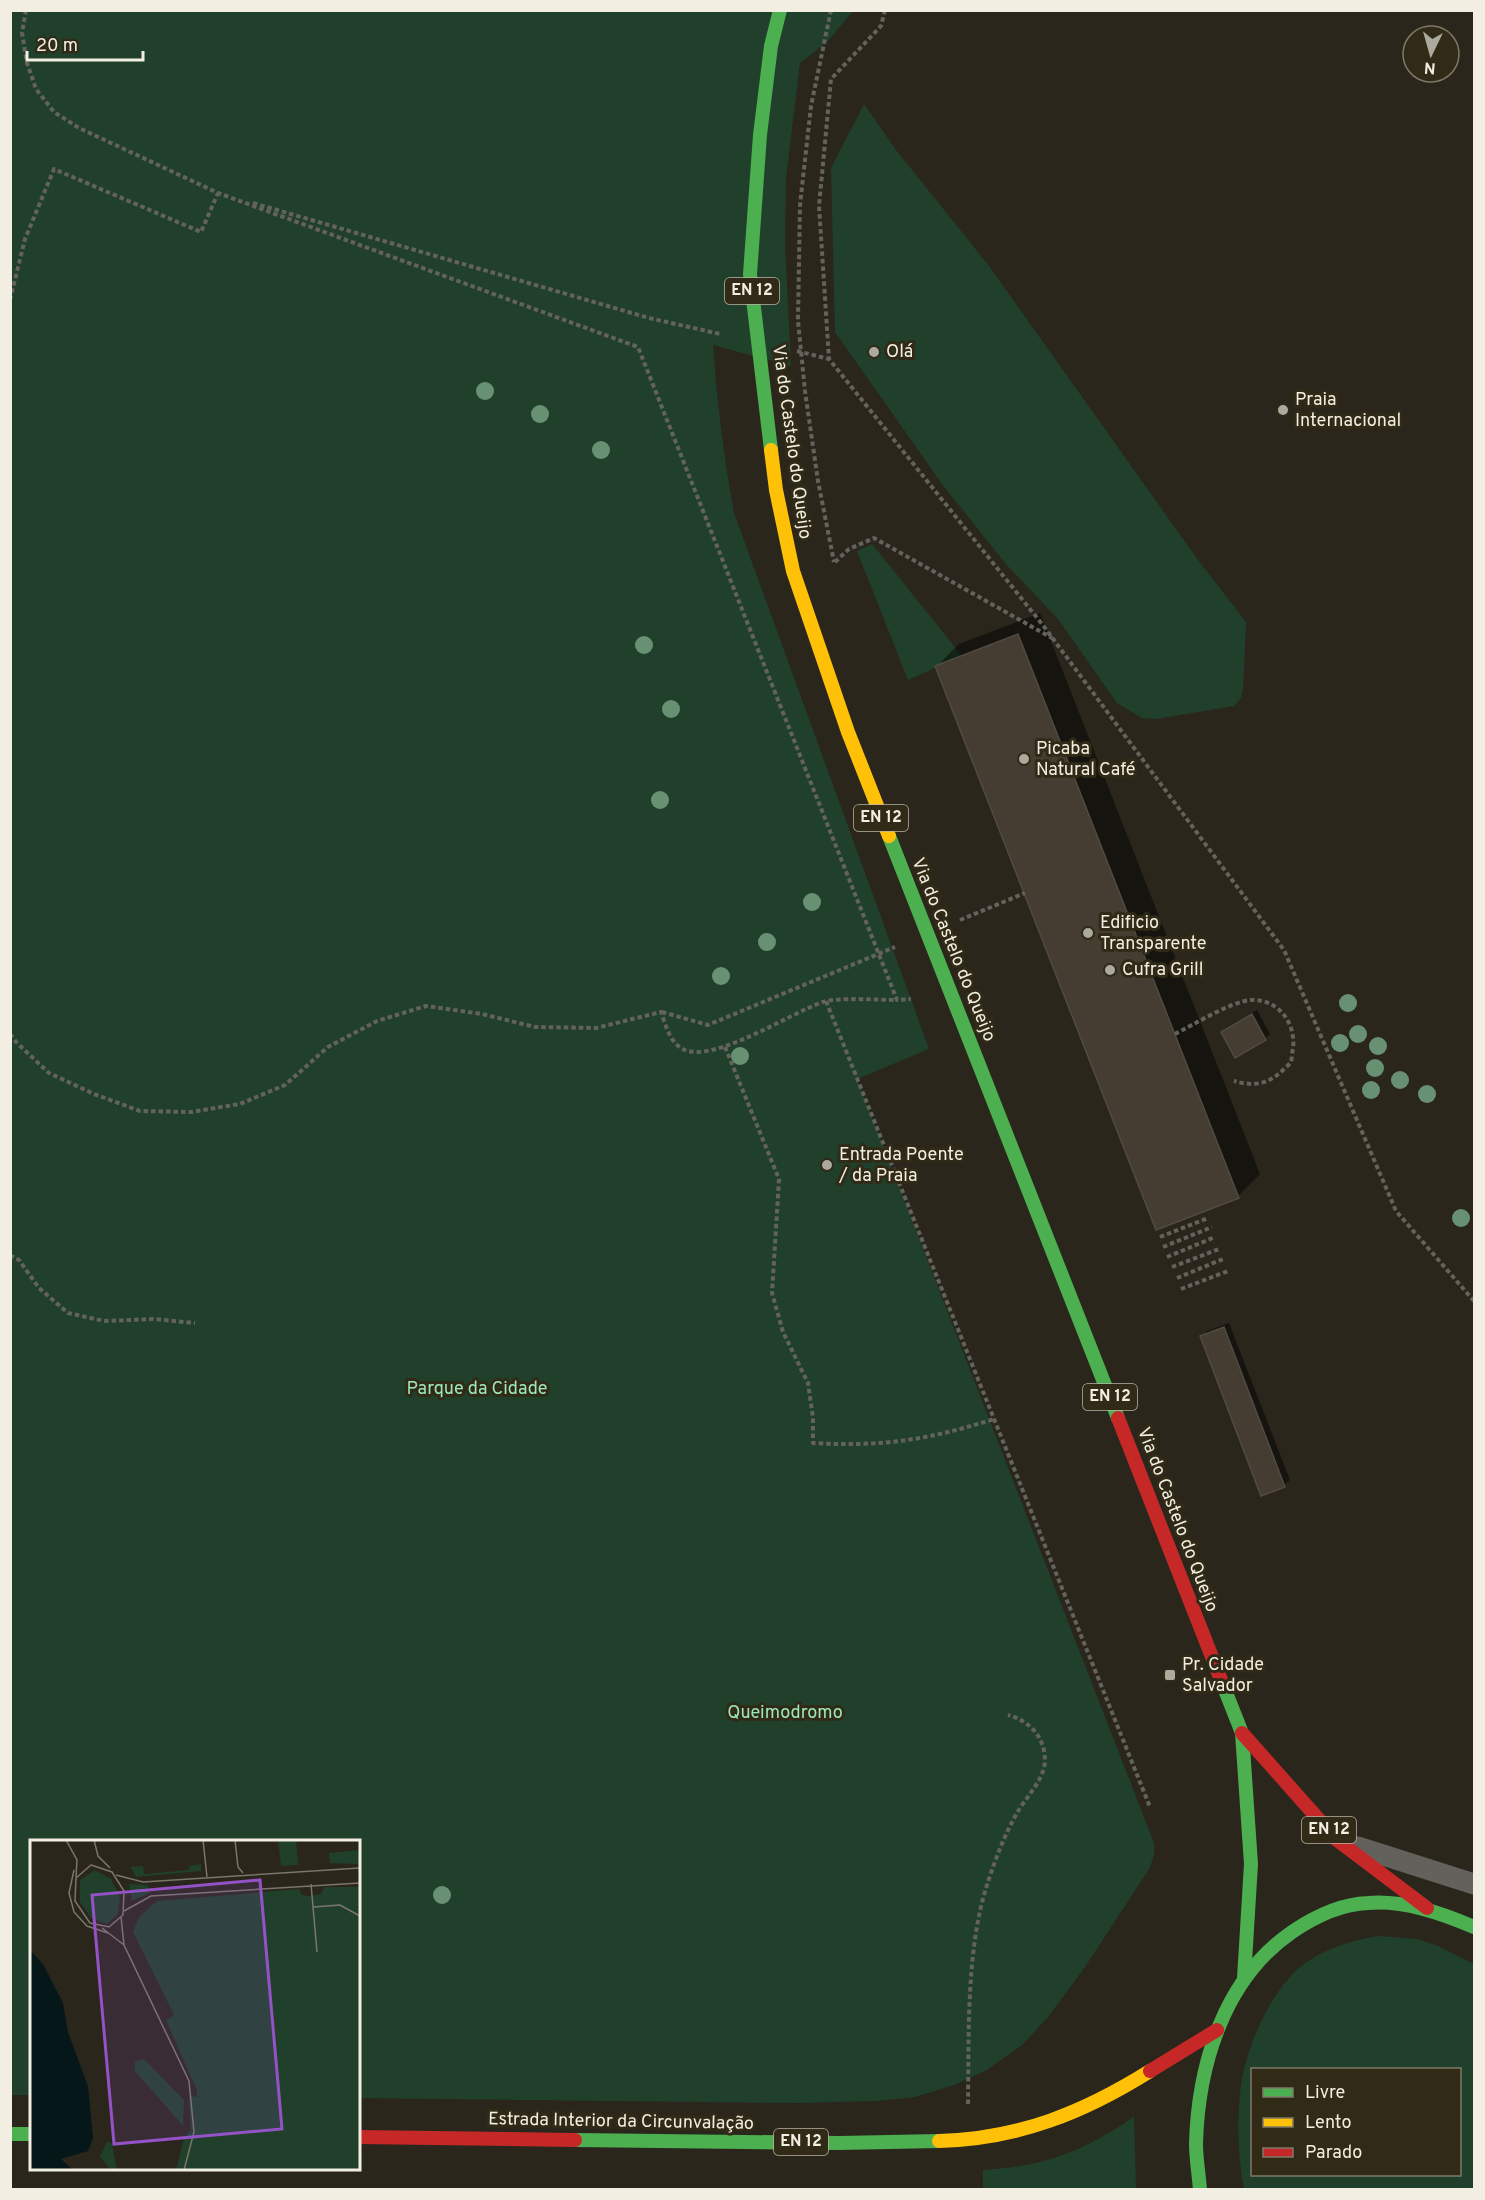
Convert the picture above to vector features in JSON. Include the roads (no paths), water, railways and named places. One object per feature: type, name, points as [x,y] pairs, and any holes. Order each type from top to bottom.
[{"type":"main road","name":"Via do Castelo do Queijo","points":[[780,10],[771,46],[760,135],[750,274],[776,490],[793,572],[848,732],[1242,1732],[1251,1864],[1244,1978]]},
{"type":"main road","name":"Via do Castelo do Queijo","points":[[1242,1732],[1337,1840],[1431,1911]]},
{"type":"main road","name":"EN 12","points":[[1200,2190],[1196,2169],[1199,2092],[1217,2030],[1244,1978],[1260,1957],[1301,1924],[1331,1911],[1356,1904],[1390,1903],[1431,1911],[1474,1927]]},
{"type":"main road","name":"Estrada Interior da Circunvalação","points":[[360,2138],[828,2143],[968,2140],[1024,2130],[1074,2113],[1120,2090],[1217,2030]]},
{"type":"main road","points":[[10,2134],[30,2134]]},
{"type":"lane","points":[[1337,1840],[1474,1884]]},
{"type":"place","name":"Olá","points":[[874,352]]},
{"type":"place","name":"Praia Internacional","points":[[1283,410]]},
{"type":"place","name":"Picaba Natural Café","points":[[1024,759]]},
{"type":"place","name":"Edificio Transparente","points":[[1088,933]]},
{"type":"place","name":"Cufra Grill","points":[[1110,970]]},
{"type":"place","name":"Entrada Poente / da Praia","points":[[827,1165]]},
{"type":"place","name":"Pr. Cidade Salvador","points":[[1170,1675]]},
{"type":"park label","name":"Parque da Cidade","points":[[477,1389]]},
{"type":"park label","name":"Queimodromo","points":[[785,1713]]}]
